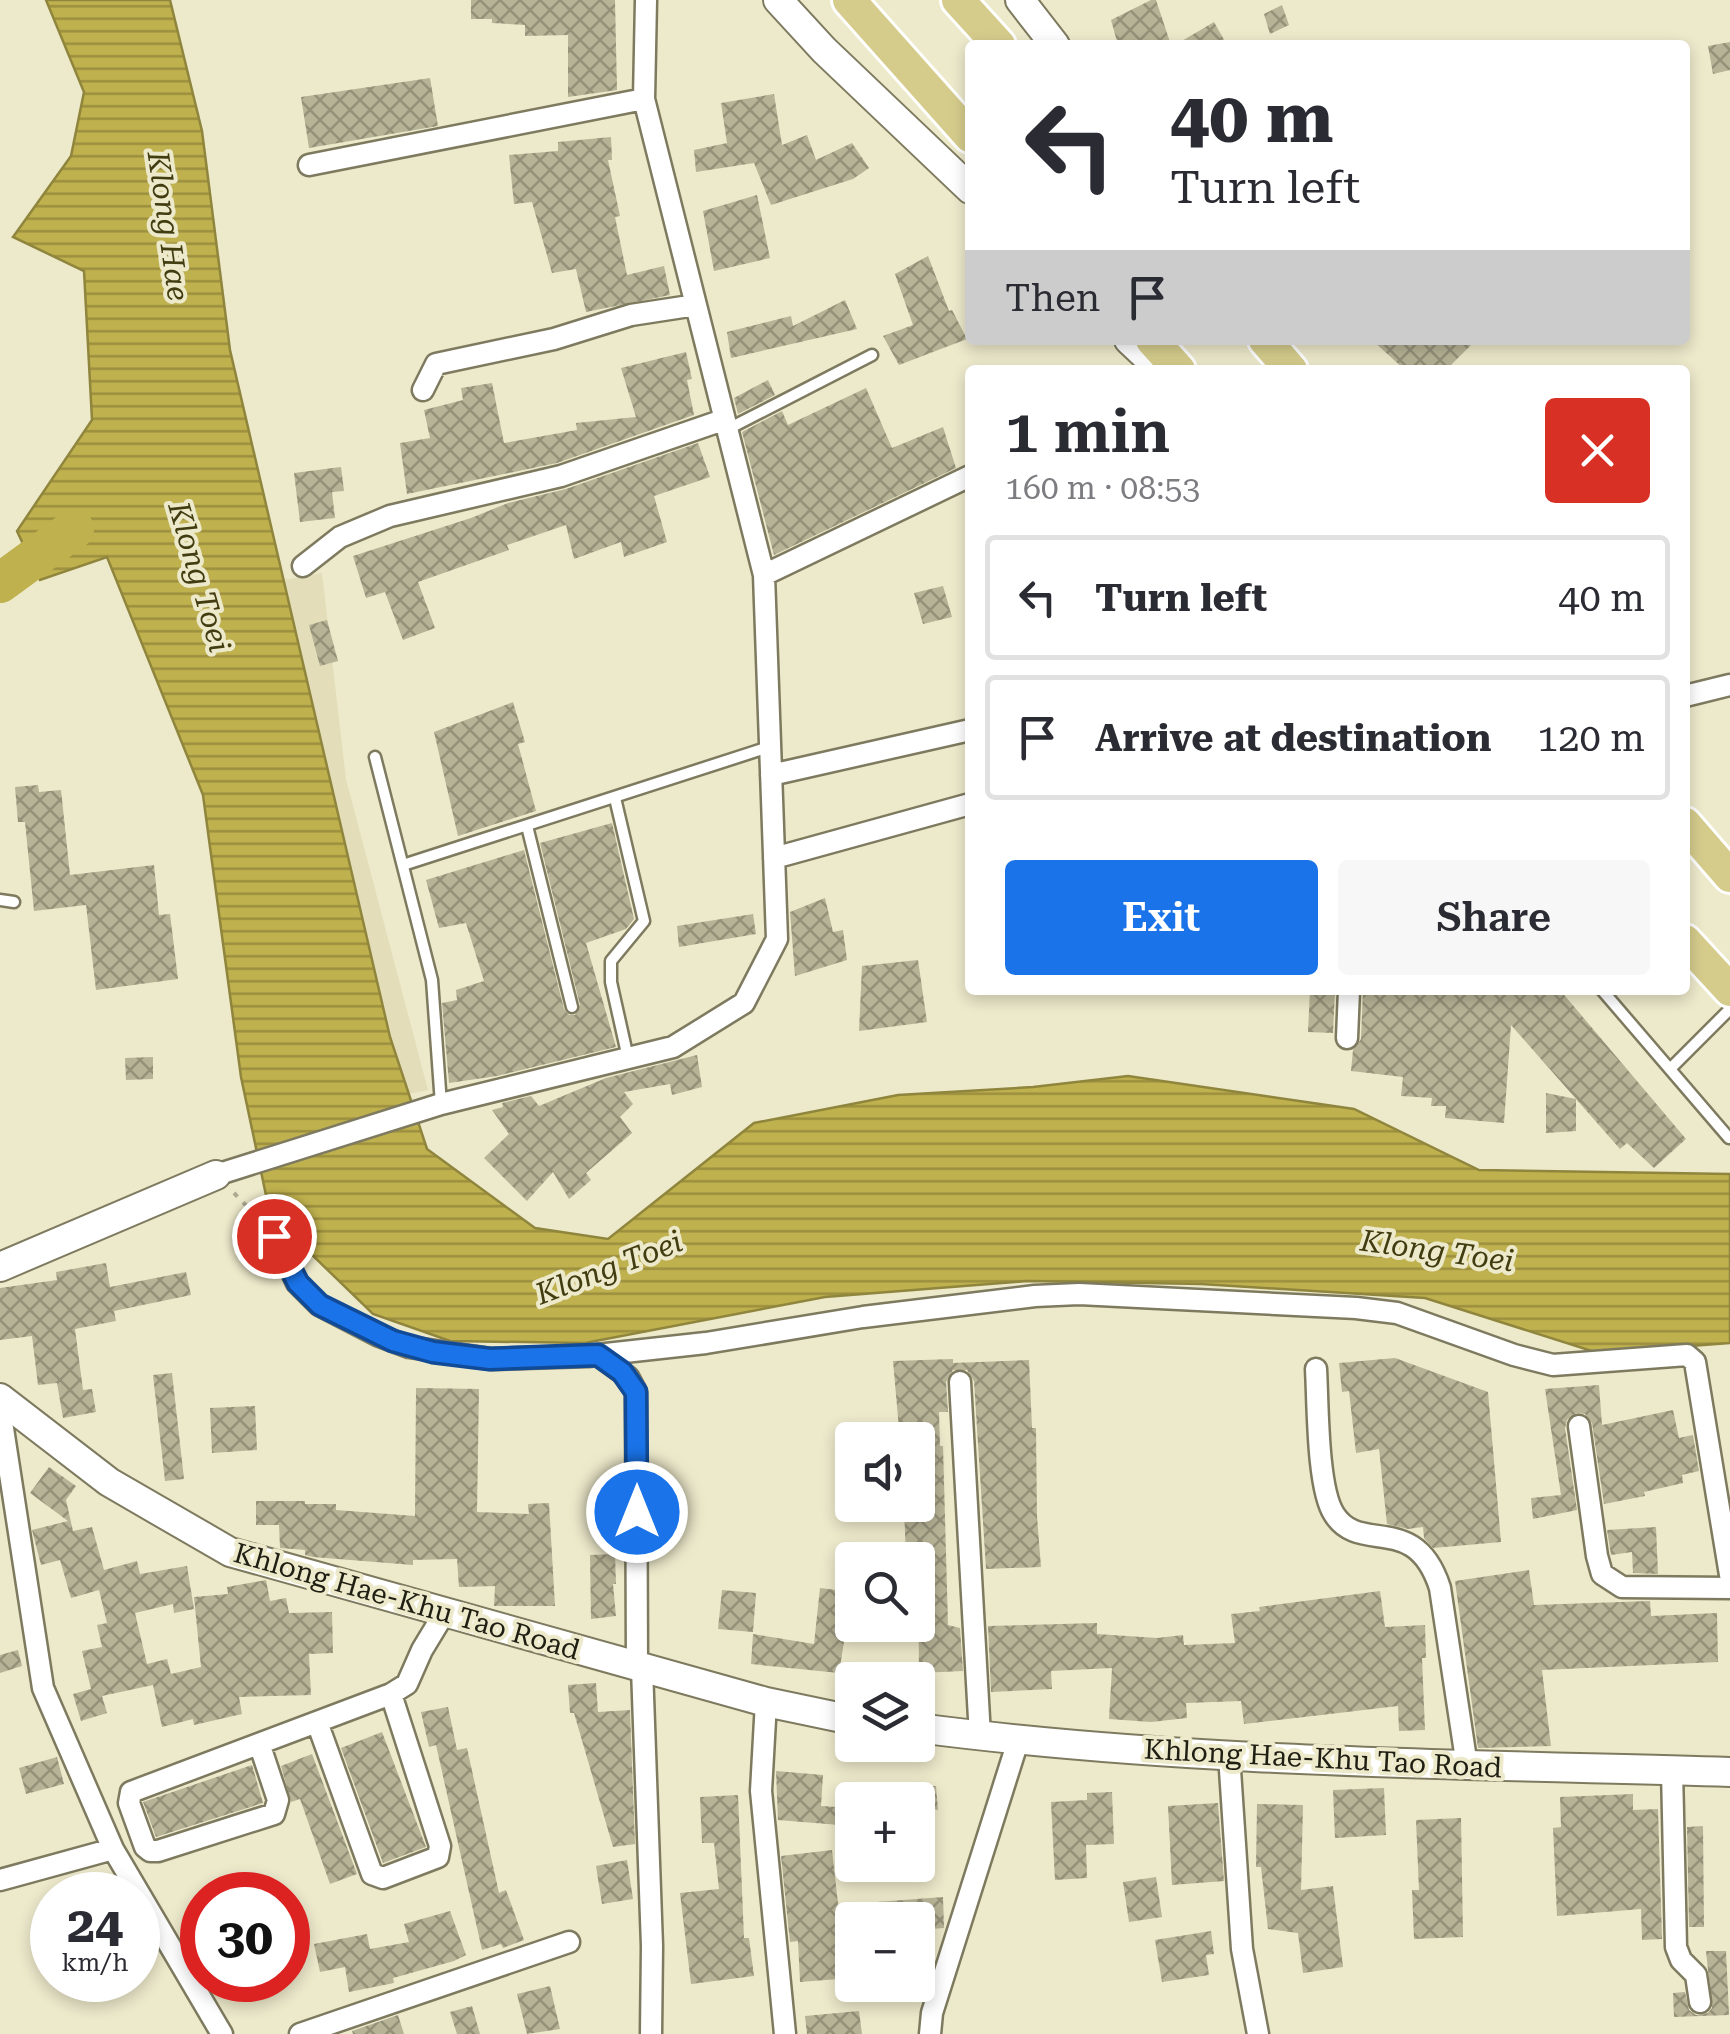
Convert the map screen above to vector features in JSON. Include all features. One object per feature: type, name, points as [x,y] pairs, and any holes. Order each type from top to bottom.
[{"type":"main road","points":[[849,0],[965,130]]},
{"type":"main road","points":[[958,0],[994,40]]},
{"type":"main road","points":[[1156,345],[1174,365]]},
{"type":"main road","points":[[1268,345],[1286,365]]},
{"type":"main road","points":[[1690,830],[1730,876]]},
{"type":"main road","points":[[1690,946],[1730,990]]},
{"type":"street","points":[[0,1267],[216,1176],[431,1107],[673,1047],[744,1003],[776,939],[764,575],[644,99],[646,0]]},
{"type":"street","points":[[778,0],[824,50],[965,184]]},
{"type":"street","points":[[1020,0],[1051,40]]},
{"type":"street","points":[[308,164],[644,99]]},
{"type":"street","points":[[424,390],[436,364],[554,339],[631,315],[696,304]]},
{"type":"street","points":[[1134,345],[1156,365]]},
{"type":"street","points":[[1283,345],[1298,365]]},
{"type":"street","points":[[304,566],[340,537],[390,516],[562,476],[725,424]]},
{"type":"street","points":[[764,575],[965,478]]},
{"type":"street","points":[[1690,695],[1730,685]]},
{"type":"street","points":[[771,775],[965,731]]},
{"type":"street","points":[[774,858],[965,805]]},
{"type":"street","points":[[1347,1038],[1349,995]]},
{"type":"street","points":[[274,1236],[298,1283],[320,1305],[393,1341],[433,1352],[490,1359],[598,1355],[706,1343],[951,1305],[1078,1294],[1397,1313],[1553,1365],[1687,1355],[1695,1362],[1730,1575]]},
{"type":"street","points":[[598,1355],[628,1377],[636,1392],[639,1667],[652,1946],[650,2034]]},
{"type":"street","points":[[1316,1369],[1326,1496],[1336,1518],[1356,1531],[1413,1544],[1432,1562],[1440,1588],[1467,1766]]},
{"type":"street","points":[[960,1382],[980,1736]]},
{"type":"street","name":"Khlong Hae-Khu Tao Road","points":[[0,1398],[109,1482],[230,1552],[766,1702],[835,1716]]},
{"type":"street","points":[[0,1409],[43,1688],[113,1849],[222,2034]]},
{"type":"street","points":[[1580,1426],[1602,1574],[1622,1587],[1730,1588]]},
{"type":"street","points":[[260,1746],[278,1800],[274,1814],[158,1852],[146,1847],[129,1803],[131,1792],[391,1694],[407,1684],[445,1612]]},
{"type":"street","points":[[317,1722],[372,1874],[383,1878],[420,1864],[438,1857],[440,1846],[391,1694]]},
{"type":"street","points":[[766,1702],[761,1791],[785,2034]]},
{"type":"street","name":"Khlong Hae-Khu Tao Road","points":[[935,1730],[1018,1741],[1229,1755],[1730,1772]]},
{"type":"street","points":[[930,2034],[932,2014],[1018,1741]]},
{"type":"street","points":[[1229,1755],[1242,1949],[1258,2034]]},
{"type":"street","points":[[1672,1770],[1676,1946],[1680,1960],[1696,1976],[1700,2002]]},
{"type":"street","points":[[0,1880],[113,1849]]},
{"type":"street","points":[[300,2034],[570,1942]]},
{"type":"lane","points":[[725,424],[872,354]]},
{"type":"lane","points":[[403,865],[770,747]]},
{"type":"lane","points":[[374,757],[432,980],[431,1107]]},
{"type":"lane","points":[[615,798],[644,921],[611,961],[611,982],[628,1058]]},
{"type":"lane","points":[[527,826],[572,1007]]},
{"type":"lane","points":[[0,900],[14,902]]},
{"type":"lane","points":[[1606,995],[1730,1138]]},
{"type":"lane","points":[[1670,1069],[1730,1009]]},
{"type":"path","points":[[216,1176],[274,1236]]},
{"type":"shaded area","points":[[322,573],[346,779],[428,1090],[389,1098],[272,582]]},
{"type":"water","name":"Klong Hae","points":[[46,0],[170,0],[202,131],[230,350],[390,1037],[427,1149],[535,1228],[608,1239],[754,1123],[898,1095],[1033,1087],[1128,1076],[1354,1109],[1479,1170],[1730,1174],[1730,1343],[1598,1353],[1425,1298],[1201,1284],[1027,1281],[825,1297],[585,1343],[450,1341],[373,1314],[270,1214],[241,1077],[203,795],[107,557],[40,580],[17,531],[92,420],[84,271],[13,237],[71,156],[84,92]]},
{"type":"building","points":[[471,0],[615,0],[617,90],[568,97],[568,35],[525,36],[525,25],[471,19]]},
{"type":"building","points":[[1156,0],[1169,40],[1117,40],[1111,20]]},
{"type":"building","points":[[1282,5],[1289,25],[1270,34],[1264,14]]},
{"type":"building","points":[[1214,22],[1224,40],[1183,40]]},
{"type":"building","points":[[1730,42],[1730,70],[1713,74],[1708,46]]},
{"type":"building","points":[[430,78],[438,126],[309,148],[301,97]]},
{"type":"building","points":[[774,94],[782,145],[807,135],[816,160],[852,143],[869,168],[853,179],[771,205],[754,163],[696,172],[694,150],[727,143],[721,103]]},
{"type":"building","points":[[611,137],[612,160],[608,160],[627,275],[664,266],[670,295],[586,312],[576,269],[552,273],[532,202],[514,204],[509,155],[558,151],[558,142]]},
{"type":"building","points":[[757,195],[770,258],[714,271],[703,211]]},
{"type":"building","points":[[928,256],[949,311],[952,310],[965,340],[899,365],[883,336],[913,325],[895,274]]},
{"type":"building","points":[[845,300],[857,329],[731,358],[727,332],[791,316],[793,326]]},
{"type":"building","points":[[1378,345],[1471,345],[1451,365],[1400,365]]},
{"type":"building","points":[[686,352],[694,415],[557,463],[407,494],[400,443],[430,438],[424,410],[463,400],[461,388],[492,383],[504,443],[577,430],[576,423],[636,417],[621,368]]},
{"type":"building","points":[[768,380],[775,395],[738,414],[734,398]]},
{"type":"building","points":[[866,388],[892,448],[943,427],[956,468],[774,555],[742,432],[782,411],[788,425]]},
{"type":"building","points":[[698,443],[710,477],[654,496],[667,542],[624,557],[621,542],[574,559],[566,525],[507,545],[509,550],[418,582],[435,628],[403,640],[385,592],[366,598],[353,556]]},
{"type":"building","points":[[341,467],[344,491],[332,492],[335,518],[300,522],[294,473]]},
{"type":"building","points":[[943,586],[952,617],[923,624],[914,593]]},
{"type":"building","points":[[327,620],[338,661],[320,666],[309,625]]},
{"type":"building","points":[[513,702],[525,742],[518,744],[536,811],[458,836],[434,732]]},
{"type":"building","points":[[38,785],[39,792],[61,790],[70,875],[154,865],[159,915],[170,914],[178,979],[96,990],[86,905],[34,911],[25,822],[18,822],[15,787]]},
{"type":"building","points":[[612,823],[634,919],[626,929],[586,943],[616,1047],[497,1076],[449,1083],[442,1003],[457,1000],[456,990],[484,981],[466,923],[439,928],[426,880],[524,850],[564,1009],[575,1015],[580,1005],[540,843]]},
{"type":"building","points":[[825,898],[833,932],[843,930],[847,960],[795,976],[790,912]]},
{"type":"building","points":[[753,914],[756,934],[679,947],[677,926]]},
{"type":"building","points":[[918,960],[927,1022],[859,1031],[862,966]]},
{"type":"building","points":[[1310,995],[1335,995],[1333,1033],[1308,1032]]},
{"type":"building","points":[[1363,995],[1564,995],[1686,1139],[1654,1168],[1627,1143],[1620,1149],[1511,1025],[1504,1123],[1445,1118],[1446,1106],[1431,1106],[1432,1098],[1401,1096],[1403,1077],[1351,1071],[1353,1050],[1361,1039]]},
{"type":"building","points":[[697,1055],[702,1087],[672,1095],[670,1084],[624,1092],[633,1104],[620,1117],[632,1133],[586,1173],[591,1180],[569,1199],[553,1172],[527,1201],[484,1158],[509,1134],[492,1110],[503,1107],[502,1103],[531,1096],[539,1106],[606,1078]]},
{"type":"building","points":[[153,1057],[153,1079],[126,1080],[125,1058]]},
{"type":"building","points":[[1546,1093],[1576,1099],[1576,1131],[1546,1133]]},
{"type":"building","points":[[106,1263],[110,1287],[186,1272],[191,1295],[114,1311],[116,1321],[75,1329],[83,1390],[92,1389],[96,1412],[63,1418],[57,1383],[38,1385],[32,1336],[0,1340],[0,1288],[57,1280],[56,1272]]},
{"type":"building","points":[[1395,1358],[1488,1392],[1501,1542],[1433,1548],[1424,1538],[1423,1527],[1408,1529],[1387,1524],[1379,1449],[1356,1453],[1349,1391],[1342,1392],[1339,1363]]},
{"type":"building","points":[[1029,1360],[1032,1428],[1036,1428],[1041,1567],[986,1569],[974,1381],[967,1370],[953,1370],[946,1382],[948,1412],[939,1412],[948,1625],[960,1628],[963,1671],[935,1672],[935,1662],[919,1662],[919,1642],[935,1642],[935,1542],[905,1542],[905,1522],[935,1522],[935,1422],[898,1422],[893,1361]]},
{"type":"building","points":[[172,1373],[184,1479],[165,1481],[153,1375]]},
{"type":"building","points":[[1599,1385],[1602,1425],[1673,1410],[1679,1438],[1693,1435],[1699,1471],[1682,1475],[1683,1483],[1604,1504],[1592,1423],[1585,1414],[1576,1413],[1567,1420],[1565,1428],[1577,1510],[1533,1519],[1531,1498],[1561,1495],[1545,1389]]},
{"type":"building","points":[[416,1388],[479,1389],[477,1512],[529,1514],[528,1504],[549,1503],[555,1606],[494,1606],[495,1586],[459,1587],[457,1559],[413,1560],[413,1565],[313,1557],[305,1555],[305,1550],[280,1548],[279,1525],[256,1525],[256,1501],[305,1501],[336,1504],[336,1510],[415,1516]]},
{"type":"building","points":[[255,1406],[257,1450],[212,1453],[210,1408]]},
{"type":"building","points":[[49,1467],[76,1486],[66,1500],[73,1531],[92,1527],[104,1570],[137,1561],[140,1574],[187,1566],[194,1609],[174,1613],[173,1604],[135,1613],[147,1664],[167,1659],[171,1674],[201,1667],[194,1597],[228,1594],[227,1587],[266,1580],[270,1601],[286,1598],[289,1613],[332,1612],[333,1653],[309,1654],[311,1695],[239,1697],[242,1714],[194,1725],[193,1719],[162,1727],[153,1685],[102,1696],[107,1713],[81,1721],[73,1694],[91,1689],[82,1651],[102,1647],[97,1625],[107,1623],[99,1590],[71,1598],[60,1560],[41,1565],[32,1530],[68,1521],[30,1493]]},
{"type":"building","points":[[1656,1527],[1658,1574],[1633,1573],[1632,1552],[1611,1555],[1607,1530]]},
{"type":"building","points":[[615,1554],[616,1616],[591,1619],[590,1555]]},
{"type":"building","points":[[1529,1570],[1534,1605],[1650,1601],[1651,1616],[1717,1613],[1718,1662],[1542,1670],[1551,1746],[1478,1748],[1455,1581]]},
{"type":"building","points":[[820,1588],[835,1590],[835,1642],[844,1642],[835,1673],[751,1664],[753,1634],[814,1644]]},
{"type":"building","points":[[722,1590],[756,1593],[753,1632],[718,1629]]},
{"type":"building","points":[[1380,1591],[1385,1627],[1425,1625],[1425,1730],[1399,1731],[1398,1706],[1244,1724],[1241,1701],[1186,1703],[1187,1718],[1151,1722],[1109,1719],[1112,1668],[1051,1671],[1052,1689],[991,1692],[988,1626],[1097,1623],[1097,1634],[1157,1638],[1183,1635],[1184,1645],[1235,1643],[1231,1614]]},
{"type":"building","points":[[18,1650],[22,1666],[0,1673],[0,1655]]},
{"type":"building","points":[[596,1683],[598,1712],[630,1710],[635,1844],[613,1847],[574,1713],[570,1713],[568,1685]]},
{"type":"building","points":[[448,1707],[457,1750],[467,1748],[499,1893],[506,1890],[524,1940],[503,1948],[501,1944],[482,1950],[436,1745],[429,1747],[421,1712]]},
{"type":"building","points":[[382,1732],[426,1847],[383,1863],[341,1748]]},
{"type":"building","points":[[312,1754],[357,1874],[330,1884],[300,1799],[291,1802],[281,1766]]},
{"type":"building","points":[[57,1757],[64,1784],[26,1794],[19,1768]]},
{"type":"building","points":[[252,1765],[263,1803],[156,1837],[143,1802]]},
{"type":"building","points":[[776,1771],[823,1775],[821,1806],[835,1807],[835,1825],[778,1820]]},
{"type":"building","points":[[1384,1788],[1386,1835],[1335,1838],[1333,1790]]},
{"type":"building","points":[[1112,1792],[1114,1844],[1086,1845],[1087,1878],[1055,1880],[1051,1802],[1087,1800],[1087,1793]]},
{"type":"building","points":[[1633,1794],[1633,1810],[1658,1809],[1662,1939],[1642,1940],[1641,1909],[1557,1916],[1553,1828],[1561,1827],[1560,1797]]},
{"type":"building","points":[[738,1795],[744,1938],[749,1938],[754,1976],[691,1984],[680,1893],[719,1889],[714,1843],[702,1843],[700,1797]]},
{"type":"building","points":[[1218,1803],[1224,1881],[1172,1885],[1168,1806]]},
{"type":"building","points":[[1257,1804],[1303,1805],[1301,1890],[1333,1886],[1343,1967],[1303,1973],[1298,1933],[1268,1929],[1261,1867],[1256,1867]]},
{"type":"building","points":[[1461,1818],[1463,1937],[1414,1939],[1412,1890],[1419,1890],[1416,1820]]},
{"type":"building","points":[[1703,1826],[1704,1927],[1689,1927],[1687,1827]]},
{"type":"building","points":[[832,1850],[838,1902],[835,1979],[800,1982],[798,1941],[790,1942],[781,1856]]},
{"type":"building","points":[[627,1860],[633,1899],[602,1904],[596,1866]]},
{"type":"building","points":[[1156,1877],[1162,1917],[1129,1922],[1123,1882]]},
{"type":"building","points":[[943,1897],[944,1928],[935,1929],[935,1902],[877,1902]]},
{"type":"building","points":[[450,1911],[466,1955],[454,1961],[393,1978],[394,1983],[349,1992],[345,1967],[320,1972],[314,1944],[367,1934],[370,1949],[409,1942],[404,1924]]},
{"type":"building","points":[[1211,1931],[1214,1954],[1206,1955],[1209,1975],[1162,1982],[1155,1940]]},
{"type":"building","points":[[1706,1951],[1726,1951],[1729,2015],[1674,2017],[1673,1993],[1685,1992],[1689,2010],[1696,2015],[1712,2008]]},
{"type":"building","points":[[550,1986],[560,2029],[527,2034],[517,1994]]},
{"type":"building","points":[[472,2006],[480,2034],[457,2034],[450,2012]]},
{"type":"building","points":[[859,2011],[862,2034],[807,2034],[805,2016]]},
{"type":"building","points":[[398,2015],[404,2034],[353,2034],[352,2031]]},
{"type":"waterway","name":"Klong Toei","points":[[0,583],[74,529]]},
{"type":"route","points":[[274,1236],[298,1283],[320,1305],[393,1341],[433,1352],[490,1359],[598,1355],[622,1372],[636,1392],[637,1512]]}]
